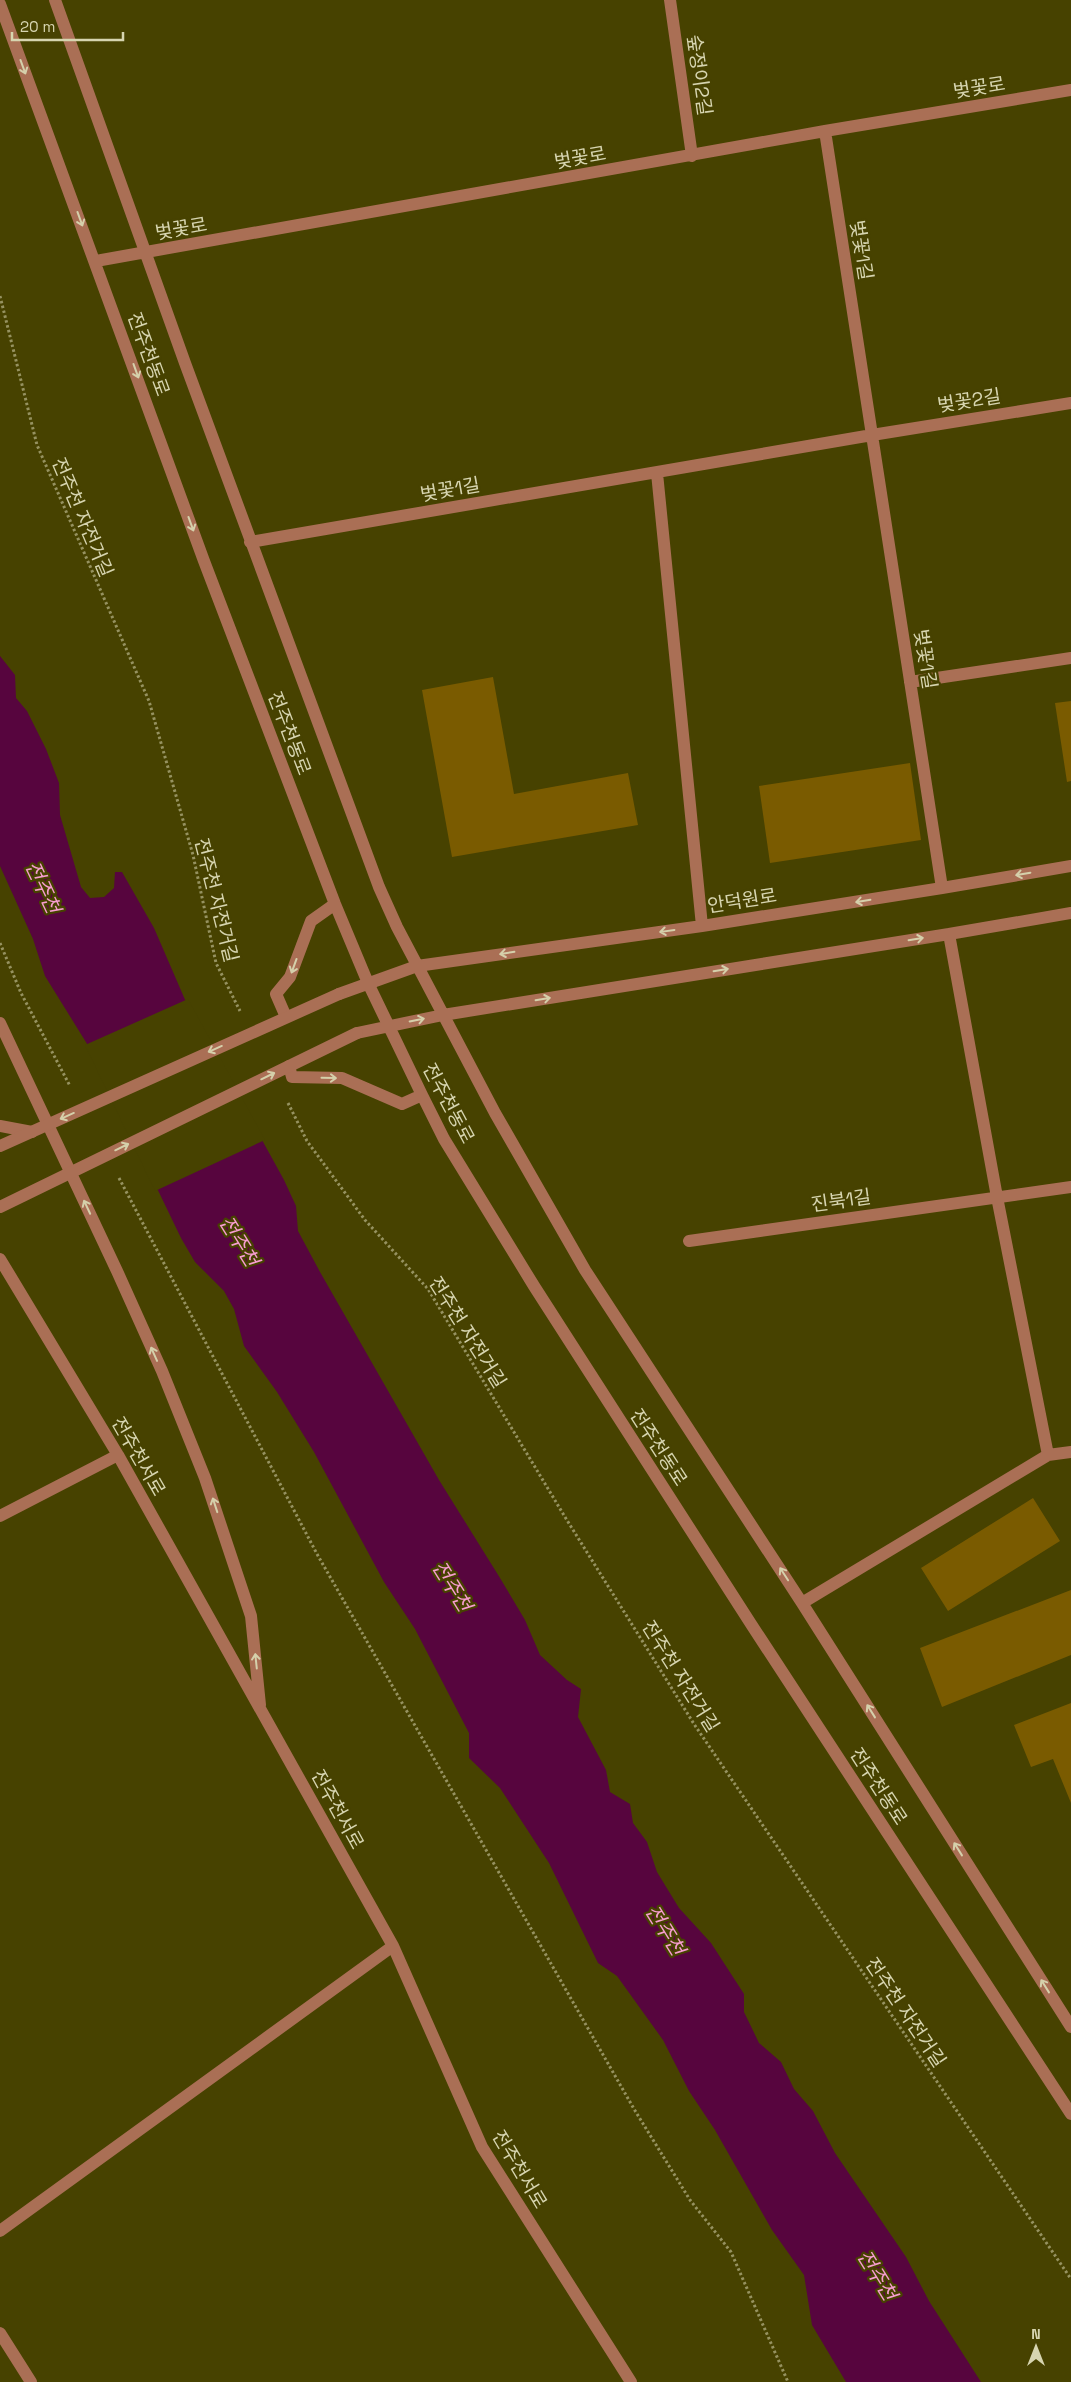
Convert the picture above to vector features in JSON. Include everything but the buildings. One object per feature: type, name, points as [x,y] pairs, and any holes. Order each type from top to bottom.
[{"type":"street","name":"전주천동로","points":[[55,0],[250,542],[379,887],[417,966],[495,1113],[585,1270],[802,1603],[1071,2027]]},
{"type":"street","name":"숲정이2길","points":[[670,0],[692,156]]},
{"type":"street","name":"전주천동로","points":[[0,4],[96,261],[204,561],[335,904],[368,983],[422,1095],[444,1138],[544,1302],[746,1616],[1071,2114]]},
{"type":"street","name":"벚꽃로","points":[[96,261],[825,131],[1071,90]]},
{"type":"street","name":"벚꽃1길","points":[[825,131],[942,888]]},
{"type":"street","name":"벚꽃2길","points":[[872,435],[1071,403]]},
{"type":"street","name":"벚꽃1길","points":[[250,542],[872,435]]},
{"type":"street","points":[[657,473],[702,926]]},
{"type":"street","points":[[910,682],[1071,658]]},
{"type":"street","name":"안덕원로","points":[[0,1146],[339,994],[417,966],[702,926],[1071,866]]},
{"type":"street","points":[[286,1017],[276,994],[290,977],[311,921],[335,904]]},
{"type":"street","points":[[0,1207],[357,1033],[443,1015],[1071,913]]},
{"type":"street","points":[[949,934],[997,1197],[1048,1456]]},
{"type":"street","points":[[0,1023],[117,1271],[162,1371],[206,1478],[251,1616],[261,1710]]},
{"type":"street","points":[[289,1066],[292,1077],[342,1078],[383,1094],[402,1104],[422,1095]]},
{"type":"street","points":[[0,1126],[32,1132]]},
{"type":"street","name":"진북1길","points":[[690,1241],[1071,1187]]},
{"type":"street","name":"전주천서로","points":[[0,1259],[118,1456],[393,1946],[482,2147],[632,2382]]},
{"type":"street","points":[[802,1603],[1048,1456],[1071,1452]]},
{"type":"street","points":[[0,1516],[118,1456]]},
{"type":"street","points":[[0,2231],[393,1946]]},
{"type":"street","points":[[0,2333],[31,2382]]},
{"type":"path","name":"전주천 자전거길","points":[[0,296],[37,444],[148,701],[193,855],[216,963],[243,1017]]},
{"type":"path","points":[[0,943],[22,993],[72,1089]]},
{"type":"path","name":"전주천 자전거길","points":[[284,1097],[307,1141],[365,1220],[428,1289],[694,1724],[1071,2279]]},
{"type":"path","points":[[119,1177],[327,1571],[634,2109],[690,2200],[731,2252],[788,2382]]},
{"type":"water","name":"전주천","points":[[0,656],[15,675],[16,698],[27,711],[46,749],[59,783],[60,815],[81,887],[90,898],[104,897],[114,888],[115,872],[122,872],[154,928],[186,1002],[284,1180],[296,1206],[298,1231],[320,1272],[439,1480],[525,1620],[540,1655],[567,1680],[581,1689],[578,1717],[606,1770],[610,1792],[630,1804],[633,1823],[647,1842],[657,1872],[679,1908],[711,1943],[744,1994],[744,2012],[759,2043],[781,2062],[794,2089],[813,2111],[835,2153],[906,2257],[929,2301],[981,2382],[846,2382],[812,2325],[804,2275],[772,2230],[715,2130],[689,2091],[663,2040],[617,1976],[598,1963],[549,1863],[500,1788],[469,1758],[469,1733],[415,1629],[384,1582],[314,1452],[277,1392],[244,1346],[234,1309],[224,1291],[195,1262],[181,1238],[89,1047],[45,976],[33,939],[0,866]]},
{"type":"pier","points":[[188,999],[265,1140],[155,1191],[85,1045]]}]
